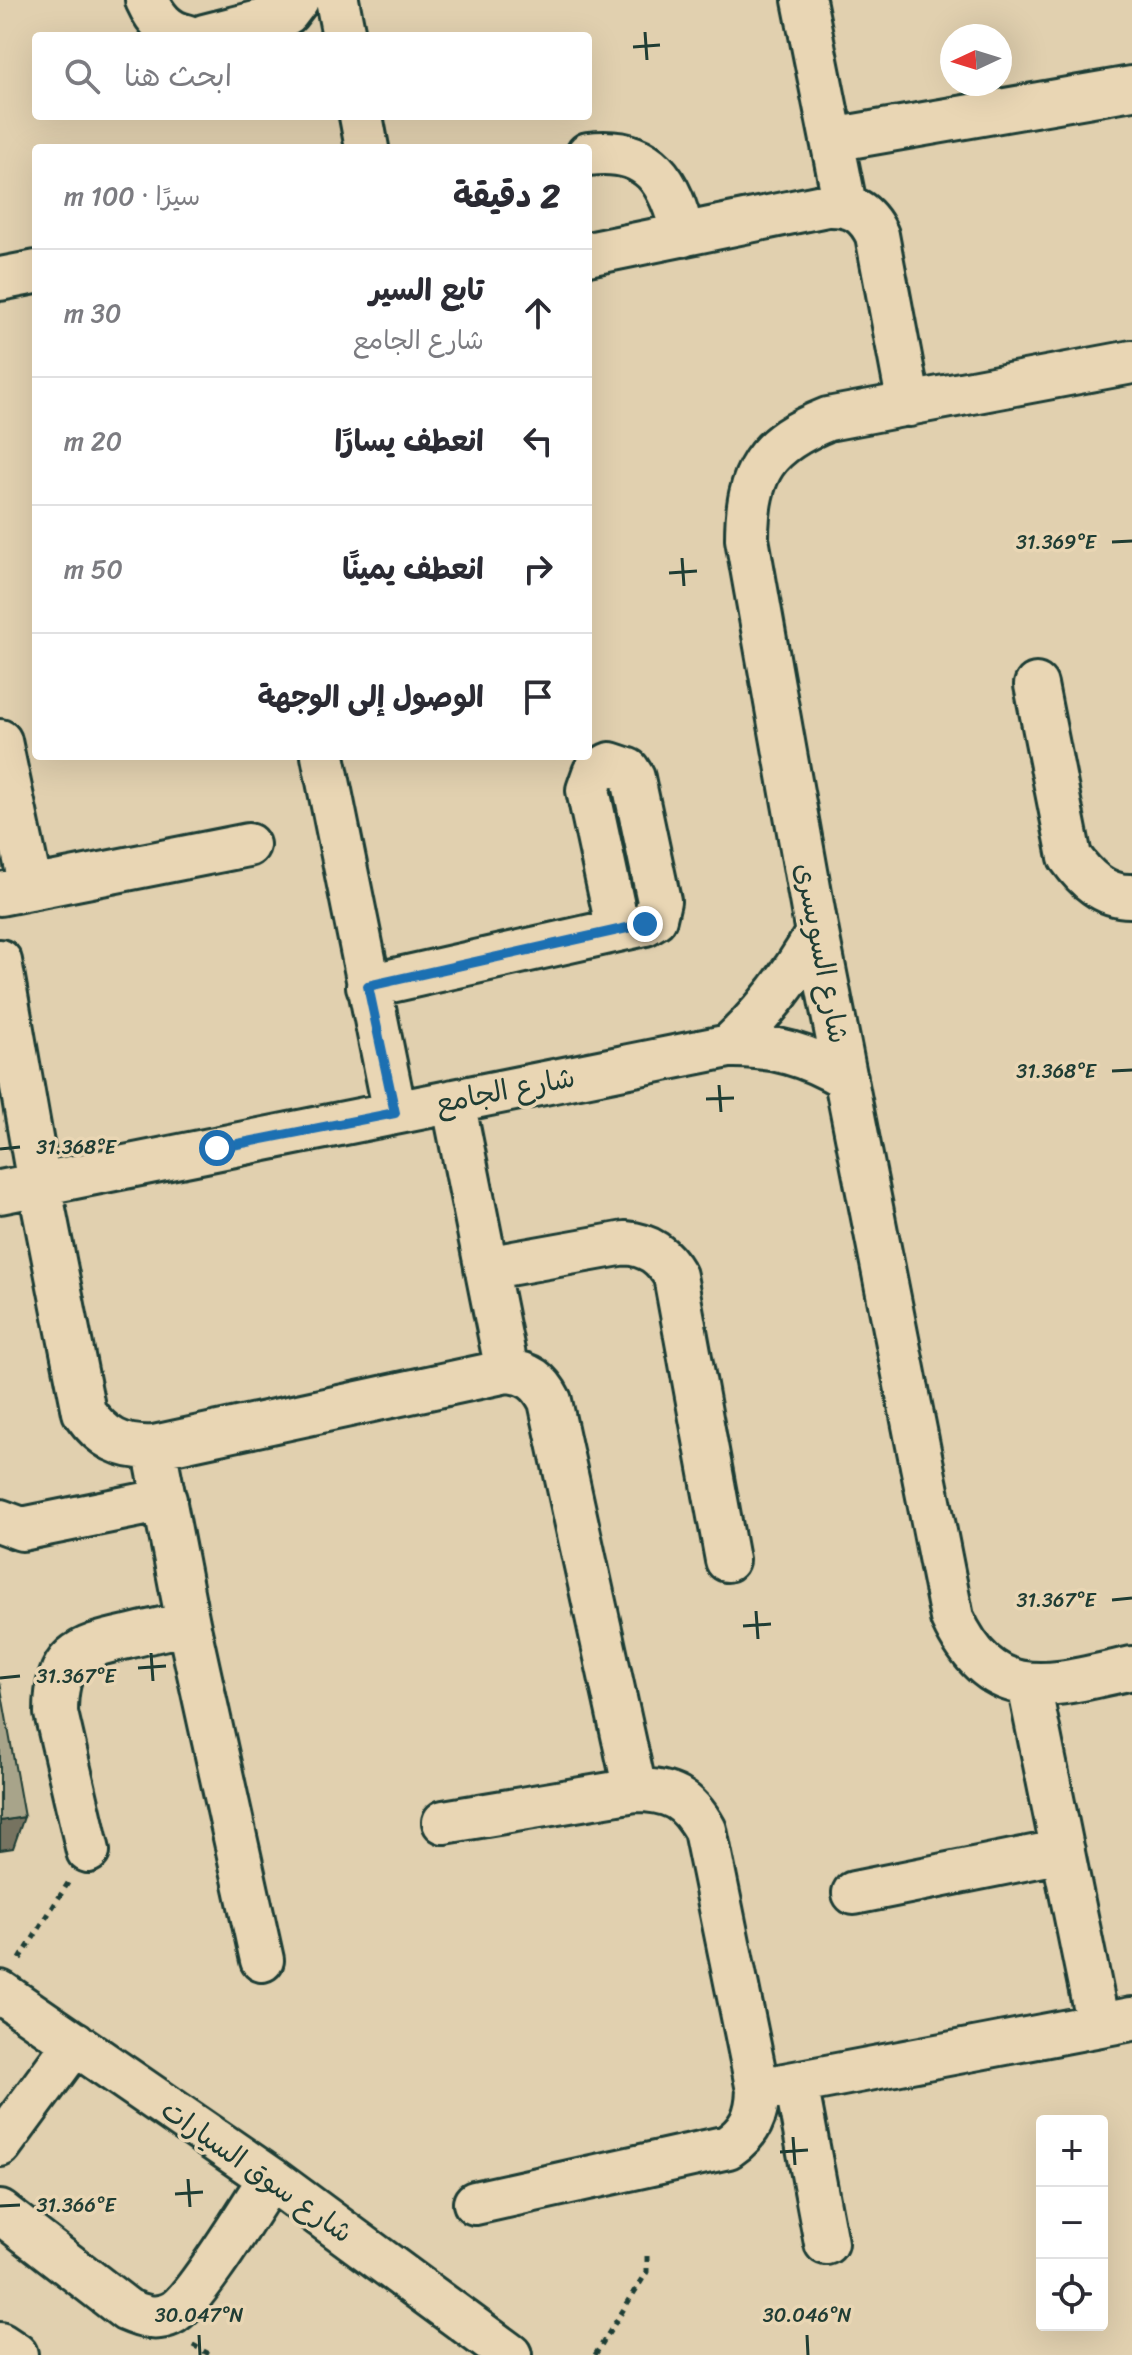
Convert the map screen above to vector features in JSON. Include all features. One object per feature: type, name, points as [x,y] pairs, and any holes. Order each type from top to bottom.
[{"type":"main road","points":[[0,2345],[15,2355]]},
{"type":"street","points":[[147,0],[154,15],[165,27],[177,32]]},
{"type":"street","points":[[220,32],[279,17],[287,13],[297,0]]},
{"type":"street","points":[[337,0],[343,32]]},
{"type":"street","points":[[804,0],[845,205]]},
{"type":"street","points":[[832,140],[1132,88]]},
{"type":"street","points":[[362,120],[366,144]]},
{"type":"street","points":[[592,153],[608,151],[631,156],[651,168],[667,186],[683,235]]},
{"type":"street","points":[[592,253],[827,205],[845,205],[859,210],[870,221],[877,235],[909,405]]},
{"type":"street","points":[[0,279],[32,273]]},
{"type":"street","name":"شارع السويسرى","points":[[1132,362],[828,419],[798,430],[773,450],[756,477],[747,508],[747,539],[817,933],[952,1618],[964,1643],[981,1663],[1004,1677],[1029,1685],[1052,1685],[1132,1668]]},
{"type":"street","points":[[1036,685],[1070,857],[1084,876],[1103,890],[1132,896]]},
{"type":"street","points":[[0,741],[15,891],[248,845]]},
{"type":"street","points":[[324,760],[395,1113]]},
{"type":"street","points":[[368,986],[618,930]]},
{"type":"street","points":[[729,1046],[778,994],[817,933]]},
{"type":"street","points":[[0,961],[20,1188],[84,1412],[93,1426],[113,1441],[137,1448],[154,1447],[507,1371],[534,1379],[544,1388],[550,1401],[635,1790]]},
{"type":"street","name":"شارع الجامع","points":[[20,1188],[729,1046],[778,1048],[802,1055],[846,1078]]},
{"type":"street","points":[[453,1101],[507,1371]]},
{"type":"street","points":[[486,1268],[625,1243],[648,1248],[667,1262],[675,1276],[727,1560]]},
{"type":"street","points":[[154,1447],[188,1623],[262,1960]]},
{"type":"street","points":[[0,1521],[22,1529],[165,1500]]},
{"type":"street","points":[[88,1851],[56,1713],[56,1693],[61,1674],[72,1658],[87,1646],[188,1623]]},
{"type":"street","points":[[475,2203],[728,2147],[742,2137],[757,2109],[777,2086],[1115,2022],[1063,1851],[1029,1685]]},
{"type":"street","points":[[444,1822],[635,1790],[657,1790],[677,1797],[695,1812],[705,1830],[777,2086],[826,2243]]},
{"type":"street","points":[[854,1893],[1063,1851]]},
{"type":"street","name":"شارع سوق السيارات","points":[[8,1979],[75,2043],[270,2178],[510,2355]]},
{"type":"street","points":[[2,2137],[75,2043]]},
{"type":"street","points":[[0,2212],[127,2310],[154,2318],[168,2315],[189,2299],[270,2178]]},
{"type":"path","points":[[8,1979],[88,1851]]},
{"type":"path","points":[[595,2355],[647,2272],[647,2255]]},
{"type":"building","points":[[0,1683],[24,1817],[0,1821]]},
{"type":"route","points":[[217,1148],[395,1113],[368,986],[645,924]]}]
